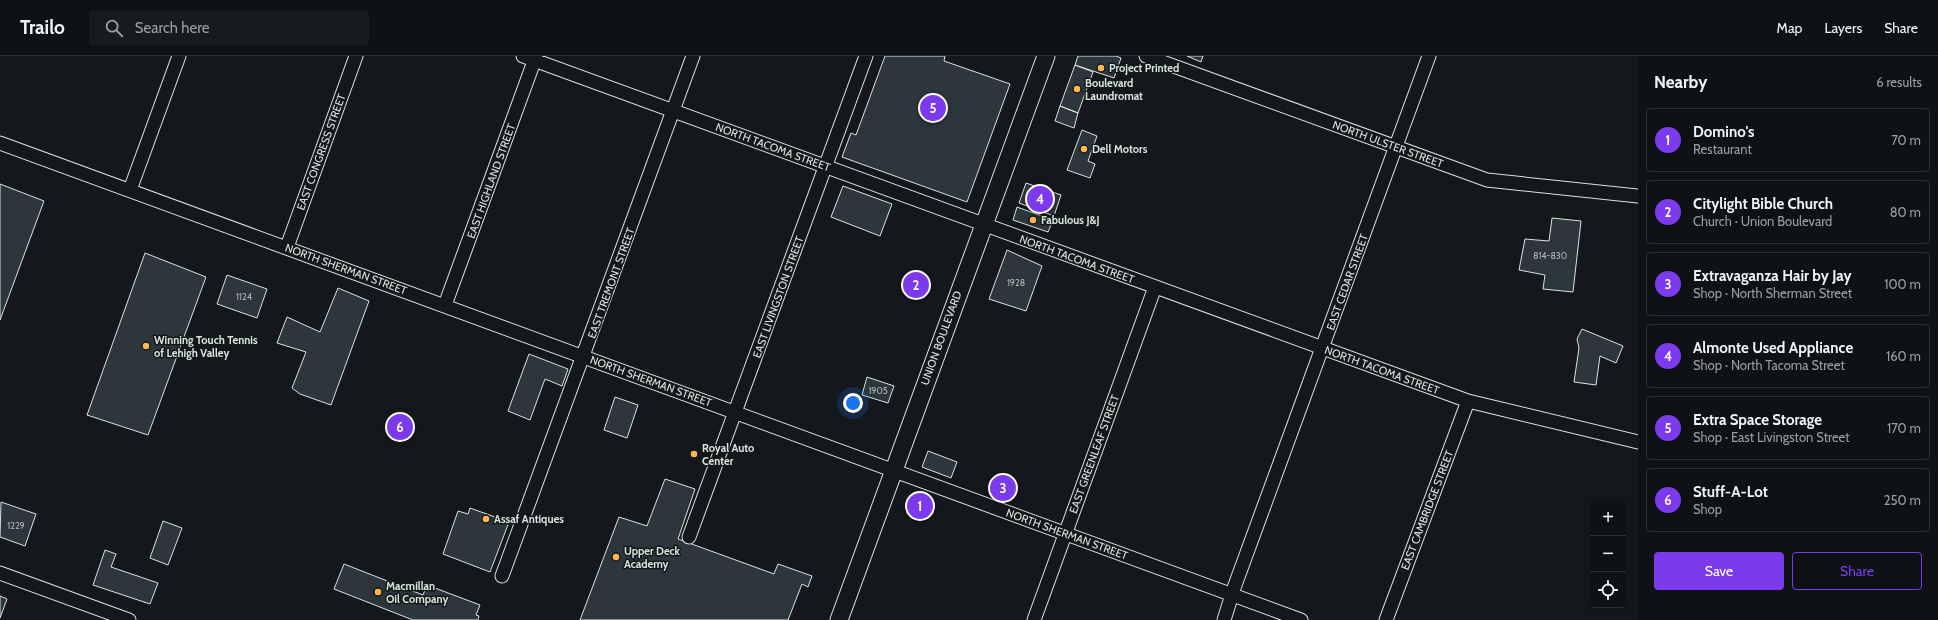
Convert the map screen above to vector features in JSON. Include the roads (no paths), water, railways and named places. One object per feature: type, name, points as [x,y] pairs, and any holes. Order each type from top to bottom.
[{"type":"main road","name":"UNION BOULEVARD","points":[[838,620],[1046,56]]},
{"type":"street","points":[[130,190],[179,56]]},
{"type":"street","name":"EAST CONGRESS STREET","points":[[287,247],[356,56]]},
{"type":"street","name":"EAST TREMONT STREET","points":[[502,576],[693,56]]},
{"type":"street","name":"EAST LIVINGSTON STREET","points":[[689,537],[866,56]]},
{"type":"street","name":"NORTH ULSTER STREET","points":[[1146,56],[1487,180],[1638,196]]},
{"type":"street","name":"EAST CEDAR STREET","points":[[1224,620],[1234,588],[1323,349],[1429,56]]},
{"type":"street","name":"NORTH TACOMA STREET","points":[[531,57],[673,111],[1468,401],[1638,442]]},
{"type":"street","name":"EAST HIGHLAND STREET","points":[[445,305],[531,57]]},
{"type":"street","name":"NORTH SHERMAN STREET","points":[[0,143],[1301,620]]},
{"type":"street","name":"EAST GREENLEAF STREET","points":[[1034,620],[1155,287]]},
{"type":"street","name":"EAST CAMBRIDGE STREET","points":[[1386,620],[1468,401]]},
{"type":"street","points":[[0,573],[130,620]]},
{"type":"place","name":"Project Printed","points":[[1101,68]]},
{"type":"place","name":"Boulevard Laundromat","points":[[1077,89]]},
{"type":"place","name":"Extra Space Storage","points":[[933,108]]},
{"type":"place","name":"Dell Motors","points":[[1084,149]]},
{"type":"place","name":"Almonte Used Appliance","points":[[1040,199]]},
{"type":"place","name":"Fabulous J&J","points":[[1033,220]]},
{"type":"place","name":"Citylight Bible Church","points":[[916,285]]},
{"type":"place","name":"Winning Touch Tennis of Lehigh Valley","points":[[146,346]]},
{"type":"place","name":"Stuff-A-Lot","points":[[400,427]]},
{"type":"place","name":"Royal Auto Center","points":[[694,454]]},
{"type":"place","name":"Extravaganza Hair by Jay","points":[[1003,488]]},
{"type":"place","name":"Domino's","points":[[920,506]]},
{"type":"place","name":"Assaf Antiques","points":[[486,519]]},
{"type":"place","name":"Upper Deck Academy","points":[[616,557]]},
{"type":"place","name":"Macmillan Oil Company","points":[[378,592]]}]
